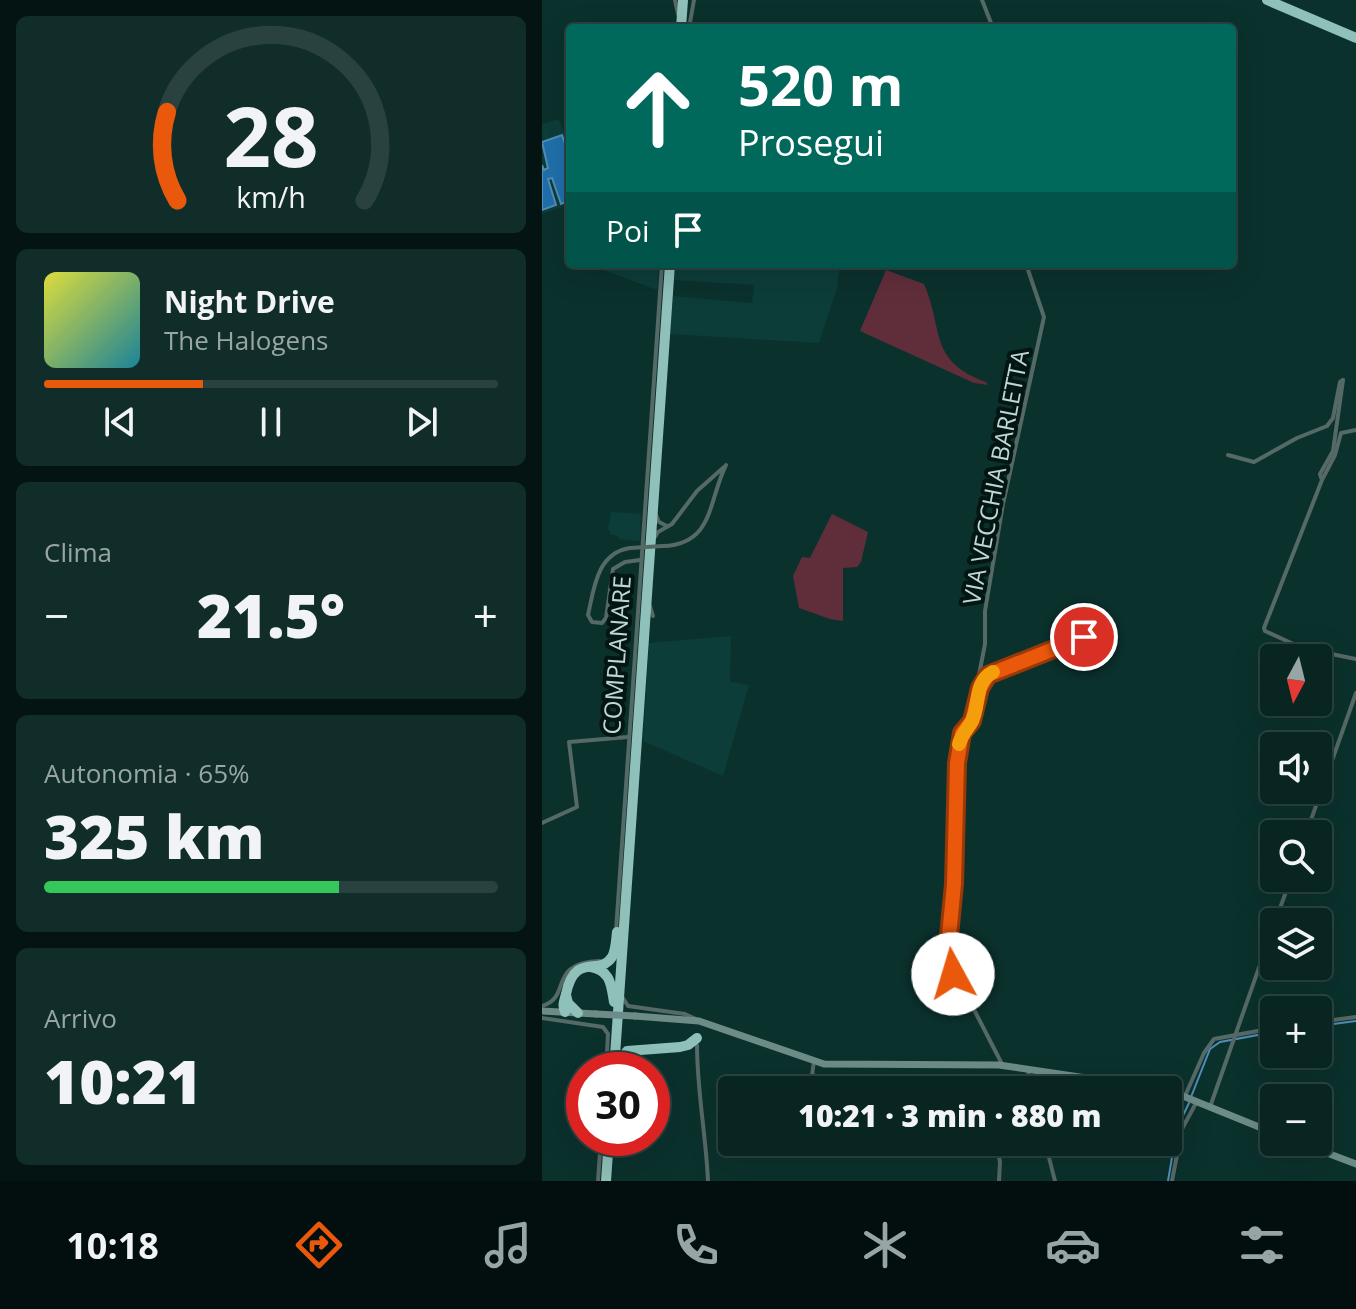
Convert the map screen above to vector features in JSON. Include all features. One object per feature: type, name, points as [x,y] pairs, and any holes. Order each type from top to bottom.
[{"type":"highway","points":[[1267,0],[1356,36]]},
{"type":"highway","points":[[1280,0],[1356,36]]},
{"type":"highway","points":[[683,24],[685,2]]},
{"type":"highway","points":[[616,1008],[667,268]]},
{"type":"highway","points":[[613,1052],[667,268]]},
{"type":"highway","points":[[578,1013],[557,1006],[571,976],[580,968],[608,961],[613,956],[620,922]]},
{"type":"highway","points":[[589,966],[606,973],[610,981],[620,1036],[625,1044],[637,1048],[680,1047],[688,1045],[698,1033]]},
{"type":"highway","points":[[628,1052],[637,1048]]},
{"type":"highway","points":[[604,1181],[606,1156]]},
{"type":"street","points":[[982,0],[991,24]]},
{"type":"street","points":[[683,24],[685,2]]},
{"type":"street","name":"COMPLANARE","points":[[653,616],[650,608],[667,268]]},
{"type":"street","name":"COMPLANARE","points":[[557,1006],[555,998],[564,975],[571,967],[586,961],[601,961],[614,946],[641,560],[667,268]]},
{"type":"street","name":"VIA VECCHIA BARLETTA","points":[[1003,1066],[947,957],[954,884],[957,763],[983,656],[984,624],[1003,504],[1044,317],[1027,268]]},
{"type":"street","points":[[1228,455],[1254,462],[1297,438],[1327,426],[1333,418],[1342,380],[1331,456],[1320,474],[1322,480]]},
{"type":"street","points":[[1356,430],[1339,434],[1335,455],[1322,480],[1264,628],[1302,648],[1356,659]]},
{"type":"street","points":[[641,560],[625,562],[613,569],[606,618],[602,623],[592,622],[588,615],[602,566],[614,552],[682,544],[697,534],[705,525],[716,485],[726,465],[697,491],[677,519],[658,532],[654,540]]},
{"type":"street","points":[[710,479],[714,498]]},
{"type":"street","points":[[710,479],[716,485]]},
{"type":"street","points":[[697,491],[704,489],[714,498]]},
{"type":"street","points":[[656,515],[659,522],[667,526]]},
{"type":"street","points":[[655,527],[667,526]]},
{"type":"street","points":[[962,733],[972,721],[980,688],[988,675],[1084,637]]},
{"type":"street","name":"COMPLANARE","points":[[647,648],[623,999],[628,1006],[685,1014],[698,1033]]},
{"type":"street","points":[[1311,820],[1356,693]]},
{"type":"street","points":[[542,823],[577,807],[569,742],[628,737]]},
{"type":"street","points":[[1210,1107],[1260,965]]},
{"type":"street","points":[[578,1013],[689,1019],[698,1033],[697,1086],[704,1118],[708,1181]]},
{"type":"street","points":[[1332,1020],[1356,1017]]},
{"type":"street","points":[[542,1018],[603,1027],[608,1034],[610,1052]]},
{"type":"street","points":[[670,1052],[690,1051],[698,1033],[709,1023],[814,1061],[835,1065],[1003,1066],[1065,1076]]},
{"type":"street","points":[[1172,1181],[1190,1098],[1208,1046],[1214,1039],[1260,1031]]},
{"type":"street","points":[[814,1061],[812,1075],[816,1076]]},
{"type":"street","points":[[1028,1071],[1029,1076]]},
{"type":"street","points":[[1182,1095],[1260,1127]]},
{"type":"street","points":[[1332,1155],[1356,1164]]},
{"type":"street","points":[[999,1156],[999,1181]]},
{"type":"street","points":[[1049,1156],[1055,1181]]},
{"type":"shaded area","points":[[559,119],[566,137],[566,205],[542,214],[542,124]]},
{"type":"shaded area","points":[[599,268],[659,268],[657,290]]},
{"type":"shaded area","points":[[675,268],[840,268],[837,288],[819,343],[670,334],[673,296],[752,303],[754,285],[674,280]]},
{"type":"shaded area","points":[[886,270],[924,284],[946,354],[968,374],[988,385],[974,383],[860,331]]},
{"type":"shaded area","points":[[611,512],[641,514],[640,541],[611,535],[608,528]]},
{"type":"shaded area","points":[[832,514],[868,532],[861,562],[857,567],[843,568],[843,621],[799,608],[793,576],[802,557],[810,558]]},
{"type":"shaded area","points":[[731,636],[730,682],[749,685],[723,776],[643,741],[649,643]]},
{"type":"water","points":[[562,135],[566,147],[566,202],[561,204],[552,178],[548,179],[556,205],[542,210],[542,165],[544,170],[548,168],[542,142]]},
{"type":"waterway","points":[[1332,1024],[1356,1021]]},
{"type":"waterway","points":[[1191,1097],[1210,1049],[1220,1042],[1260,1035]]},
{"type":"waterway","points":[[1168,1181],[1177,1128],[1189,1103]]},
{"type":"slow traffic","points":[[959,744],[962,733],[972,721],[982,682],[993,672]]},
{"type":"route","points":[[953,974],[947,957],[954,884],[957,763],[962,733],[972,721],[985,677],[1084,637]]}]
